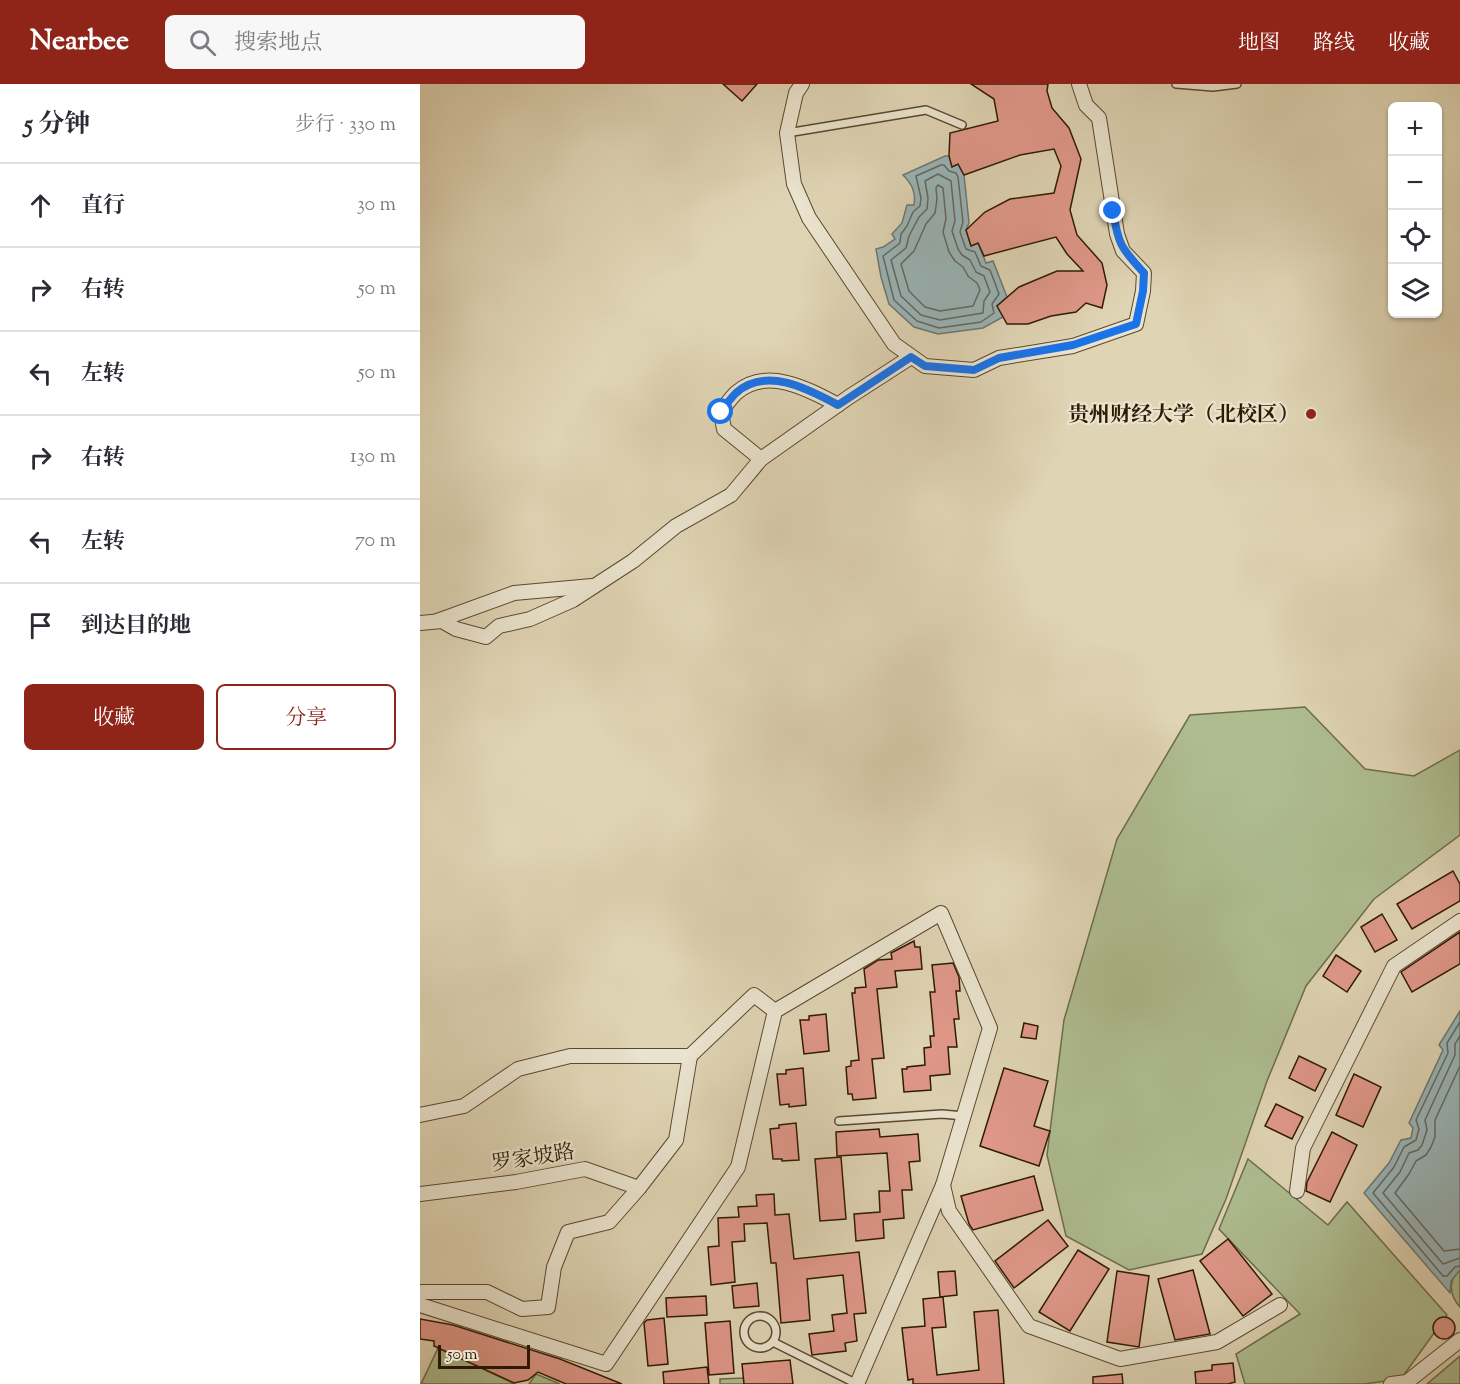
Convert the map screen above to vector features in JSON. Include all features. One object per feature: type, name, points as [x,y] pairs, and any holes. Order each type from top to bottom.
[{"type":"street","points":[[802,84],[796,93],[787,133],[794,184],[809,218],[894,344],[925,366],[974,370],[999,358],[1073,345],[1136,324],[1143,291],[1144,273],[1123,251],[1117,234],[1099,118],[1086,105],[1078,84]]},
{"type":"street","points":[[442,621],[456,629],[486,637],[499,626],[530,619],[573,600],[633,561],[676,526],[731,495],[761,459],[911,357]]},
{"type":"street","points":[[761,459],[724,429],[721,412],[736,393],[757,381],[776,381],[804,387],[838,405]]},
{"type":"street","points":[[420,623],[442,621],[514,593],[592,586]]},
{"type":"street","points":[[420,1305],[606,1364],[738,1167],[775,1011],[941,913],[990,1028],[943,1185],[857,1384]]},
{"type":"street","points":[[1297,1191],[1303,1148],[1394,966],[1460,921]]},
{"type":"street","points":[[420,1292],[487,1292],[522,1309],[548,1307],[554,1267],[568,1232],[609,1222],[676,1140],[690,1056],[754,995],[775,1011]]},
{"type":"street","points":[[420,1115],[464,1106],[518,1069],[570,1056],[690,1056]]},
{"type":"street","name":"罗家坡路","points":[[420,1194],[516,1182],[585,1169],[639,1188]]},
{"type":"street","points":[[943,1185],[949,1211],[1029,1326],[1120,1359],[1217,1342],[1280,1305]]},
{"type":"street","points":[[1391,1384],[1407,1382],[1460,1341]]},
{"type":"lane","points":[[1176,84],[1213,87],[1237,84]]},
{"type":"lane","points":[[787,133],[926,110],[962,125]]},
{"type":"lane","points":[[839,1121],[942,1114],[964,1116]]},
{"type":"lane","points":[[756,1316],[770,1319],[776,1332],[772,1342],[763,1347],[752,1346],[744,1332],[747,1322],[756,1316]]},
{"type":"lane","points":[[772,1342],[857,1384]]},
{"type":"green space","points":[[1305,707],[1365,769],[1414,776],[1460,750],[1460,835],[1374,899],[1306,986],[1267,1081],[1226,1199],[1202,1254],[1129,1270],[1066,1236],[1047,1155],[1064,1020],[1117,839],[1190,715]]},
{"type":"green space","points":[[1248,1159],[1328,1225],[1347,1202],[1447,1315],[1401,1379],[1364,1384],[1245,1384],[1236,1354],[1300,1314],[1219,1229]]},
{"type":"green space","points":[[1460,1270],[1460,1307],[1451,1288],[1453,1278]]},
{"type":"green space","points":[[438,1348],[515,1384],[421,1384]]},
{"type":"green space","points":[[1460,1356],[1460,1384],[1427,1384]]},
{"type":"green space","points":[[536,1374],[560,1384],[529,1384]]},
{"type":"green space","points":[[744,1378],[744,1384],[720,1384],[720,1379]]},
{"type":"water","points":[[949,156],[952,167],[958,164],[964,175],[969,223],[966,230],[971,246],[978,243],[986,263],[993,261],[1007,297],[997,306],[1003,317],[983,328],[938,334],[914,327],[889,304],[876,249],[895,239],[892,234],[902,223],[907,205],[914,205],[913,188],[903,175]]},
{"type":"water","points":[[1460,1011],[1460,1270],[1451,1281],[1450,1293],[1364,1193],[1389,1163],[1401,1140],[1411,1138],[1413,1128],[1409,1123],[1443,1050],[1439,1045]]},
{"type":"building","points":[[723,84],[757,84],[742,101]]},
{"type":"building","points":[[971,84],[1048,84],[1047,91],[1052,108],[1069,128],[1081,159],[1070,210],[1077,235],[1102,263],[1107,285],[1102,308],[1086,303],[1076,312],[1051,316],[1028,324],[1007,324],[997,306],[1019,287],[1057,271],[1083,271],[1067,254],[1056,237],[984,256],[978,243],[971,246],[966,230],[985,212],[1010,199],[1054,193],[1061,166],[1054,149],[1020,155],[964,175],[958,164],[952,167],[949,156],[950,133],[998,121],[994,99]]},
{"type":"building","points":[[1453,871],[1460,884],[1460,901],[1412,929],[1397,904]]},
{"type":"building","points":[[1382,914],[1397,940],[1375,952],[1361,927]]},
{"type":"building","points":[[1460,932],[1460,964],[1412,992],[1401,972]]},
{"type":"building","points":[[914,941],[915,947],[920,947],[922,969],[895,971],[897,987],[877,989],[884,1058],[872,1059],[876,1098],[853,1100],[852,1094],[848,1094],[846,1067],[851,1066],[851,1061],[859,1060],[852,993],[855,993],[855,988],[866,987],[864,969],[878,960],[892,959],[891,953]]},
{"type":"building","points":[[1336,955],[1361,971],[1347,992],[1323,976]]},
{"type":"building","points":[[953,963],[959,977],[960,991],[956,991],[959,1019],[954,1019],[957,1047],[948,1047],[950,1074],[930,1076],[931,1090],[904,1092],[902,1069],[925,1065],[924,1048],[931,1047],[930,1036],[934,1036],[930,992],[935,992],[932,965]]},
{"type":"building","points":[[826,1014],[829,1051],[804,1054],[800,1020],[809,1020],[809,1016]]},
{"type":"building","points":[[1024,1023],[1038,1026],[1036,1039],[1021,1037]]},
{"type":"building","points":[[1299,1056],[1326,1069],[1315,1091],[1289,1078]]},
{"type":"building","points":[[803,1068],[806,1105],[789,1107],[789,1104],[780,1105],[777,1074],[786,1074],[786,1070]]},
{"type":"building","points":[[1004,1068],[1048,1081],[1034,1126],[1050,1131],[1039,1166],[980,1146]]},
{"type":"building","points":[[1354,1074],[1381,1087],[1363,1127],[1336,1115]]},
{"type":"building","points":[[1276,1104],[1303,1117],[1292,1139],[1265,1126]]},
{"type":"building","points":[[796,1123],[799,1160],[773,1159],[770,1129],[779,1128],[779,1125]]},
{"type":"building","points":[[879,1129],[880,1137],[918,1134],[920,1161],[909,1162],[912,1190],[902,1190],[904,1218],[883,1220],[884,1238],[856,1241],[854,1214],[880,1212],[879,1191],[890,1191],[887,1153],[837,1156],[836,1132]]},
{"type":"building","points":[[1332,1132],[1357,1145],[1330,1202],[1306,1191],[1307,1182]]},
{"type":"building","points":[[841,1157],[846,1219],[820,1221],[815,1159]]},
{"type":"building","points":[[1034,1176],[1043,1210],[973,1230],[961,1196]]},
{"type":"building","points":[[774,1194],[775,1215],[789,1214],[794,1259],[859,1252],[866,1313],[854,1314],[857,1341],[845,1343],[846,1351],[812,1355],[809,1334],[834,1331],[832,1315],[847,1313],[843,1275],[807,1279],[810,1320],[781,1323],[776,1263],[771,1263],[767,1223],[744,1224],[745,1241],[732,1242],[735,1282],[711,1285],[708,1247],[719,1246],[718,1218],[739,1217],[738,1207],[757,1206],[756,1195]]},
{"type":"building","points":[[1048,1220],[1068,1246],[1014,1288],[995,1261]]},
{"type":"building","points":[[1228,1239],[1272,1294],[1243,1316],[1200,1261]]},
{"type":"building","points":[[1078,1250],[1109,1269],[1070,1331],[1039,1312]]},
{"type":"building","points":[[1193,1270],[1210,1334],[1175,1340],[1158,1279]]},
{"type":"building","points":[[955,1271],[957,1295],[940,1297],[938,1272]]},
{"type":"building","points":[[1117,1271],[1149,1276],[1139,1347],[1107,1342]]},
{"type":"building","points":[[757,1283],[759,1306],[734,1308],[732,1286]]},
{"type":"building","points":[[706,1296],[707,1315],[667,1317],[666,1298]]},
{"type":"building","points":[[943,1297],[946,1327],[932,1328],[937,1375],[979,1370],[974,1312],[998,1310],[1004,1384],[913,1384],[913,1379],[908,1380],[902,1328],[925,1326],[923,1299]]},
{"type":"building","points":[[1444,1317],[1452,1320],[1455,1328],[1452,1336],[1444,1339],[1436,1336],[1433,1328],[1436,1320]]},
{"type":"building","points":[[664,1318],[668,1364],[648,1366],[644,1323],[647,1320]]},
{"type":"building","points":[[420,1319],[453,1325],[560,1359],[622,1384],[566,1384],[538,1372],[528,1380],[514,1383],[434,1346],[434,1341],[420,1339]]},
{"type":"building","points":[[730,1321],[734,1373],[709,1375],[705,1323]]},
{"type":"building","points":[[790,1360],[793,1384],[744,1384],[742,1364]]},
{"type":"building","points":[[1233,1363],[1235,1382],[1196,1384],[1195,1372],[1212,1370],[1212,1365]]},
{"type":"building","points":[[707,1367],[709,1384],[664,1384],[663,1372]]},
{"type":"building","points":[[1122,1374],[1123,1384],[1093,1384],[1093,1377]]},
{"type":"place","name":"贵州财经大学（北校区）","points":[[1311,414]]},
{"type":"route","points":[[721,412],[736,393],[757,381],[776,381],[804,387],[838,405],[911,357],[925,366],[974,370],[999,358],[1073,345],[1136,324],[1143,291],[1144,273],[1123,251],[1113,211]]}]
